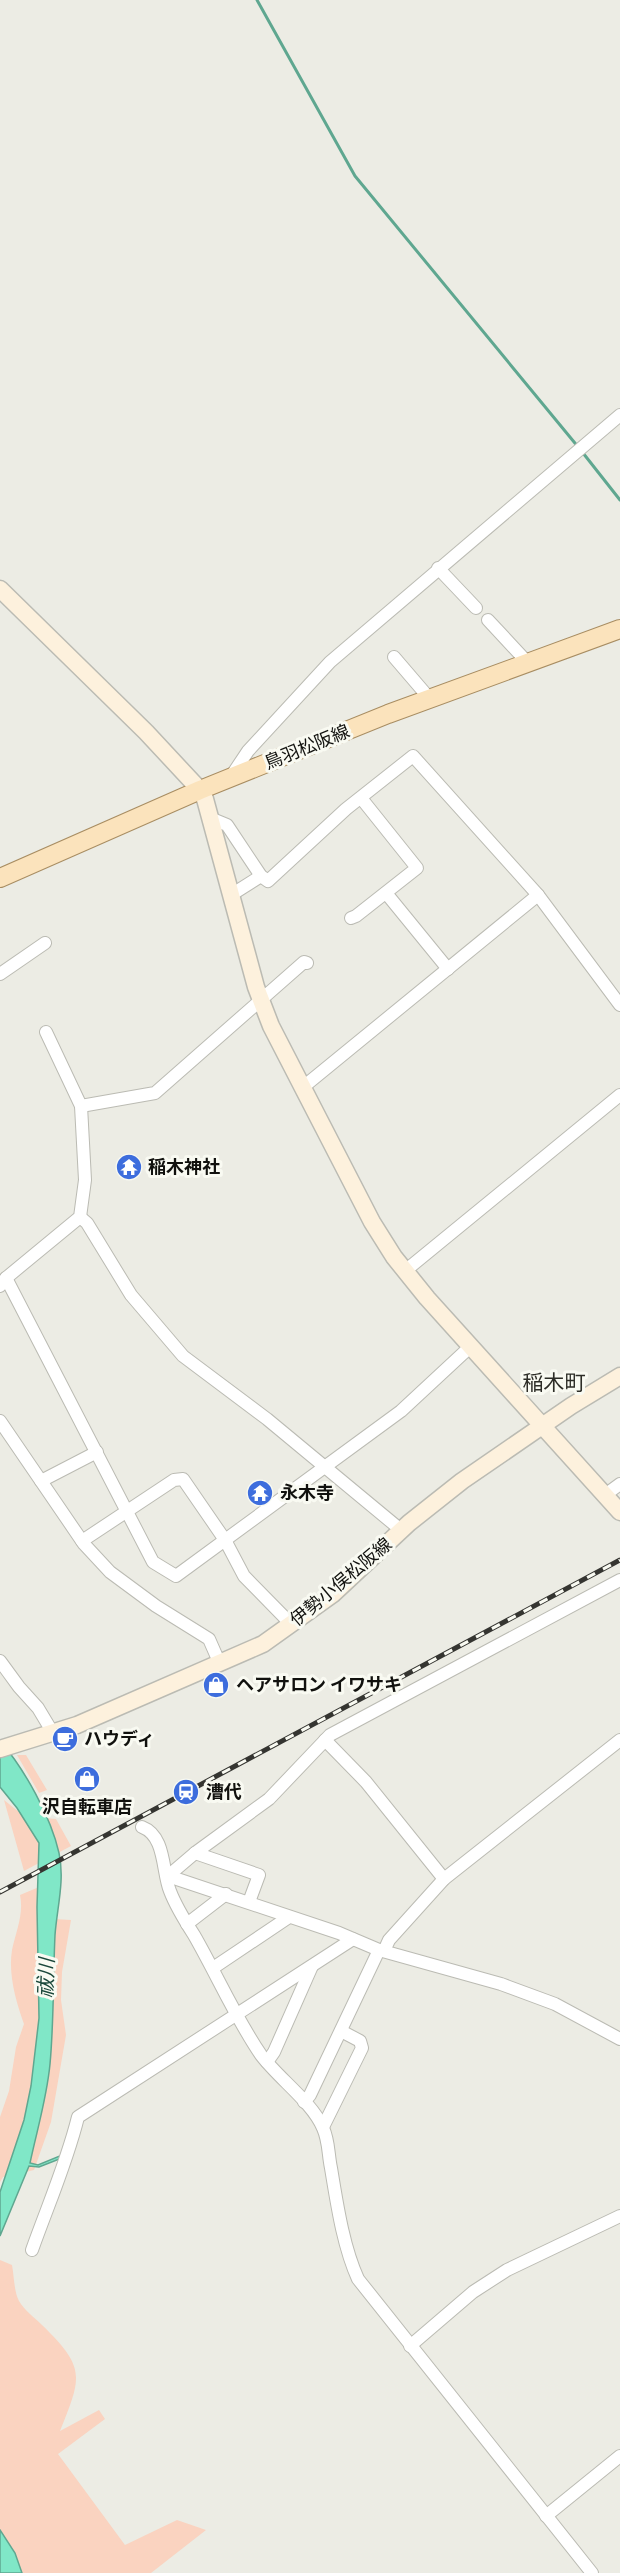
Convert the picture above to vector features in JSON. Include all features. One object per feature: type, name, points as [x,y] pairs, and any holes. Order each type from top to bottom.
[{"type":"main road","name":"鳥羽松阪線","points":[[0,878],[200,790],[430,699],[620,629]]},
{"type":"street","points":[[230,778],[243,756],[330,662],[620,415]]},
{"type":"street","points":[[438,568],[476,608]]},
{"type":"street","points":[[0,589],[175,761],[200,790],[210,818],[260,1001],[302,1088],[372,1222],[405,1271],[620,1512]]},
{"type":"street","points":[[488,620],[528,663]]},
{"type":"street","points":[[394,657],[430,699]]},
{"type":"street","points":[[210,818],[227,825],[261,876],[268,880],[314,840],[328,824],[413,756],[538,895],[620,1005]]},
{"type":"street","points":[[351,918],[357,916],[417,868],[361,798]]},
{"type":"street","points":[[231,895],[261,876]]},
{"type":"street","points":[[386,893],[448,969]]},
{"type":"street","points":[[302,1088],[538,895]]},
{"type":"street","points":[[0,974],[45,943]]},
{"type":"street","points":[[81,1106],[155,1093],[304,963],[307,963]]},
{"type":"street","points":[[46,1032],[81,1106],[85,1180],[80,1218],[3,1282],[98,1452],[153,1562],[176,1576],[401,1412],[471,1347]]},
{"type":"street","points":[[405,1271],[620,1095]]},
{"type":"street","points":[[80,1218],[87,1223],[131,1295],[183,1356],[267,1419],[401,1530]]},
{"type":"street","name":"伊勢小俣松阪線","points":[[0,1749],[23,1744],[53,1733],[220,1664],[262,1644],[292,1625],[345,1584],[401,1530],[462,1481],[620,1376]]},
{"type":"street","points":[[0,1421],[82,1541],[110,1572],[156,1606],[209,1639],[220,1664]]},
{"type":"street","points":[[41,1481],[98,1452]]},
{"type":"street","points":[[82,1541],[180,1478],[183,1479],[225,1540],[244,1576],[292,1625]]},
{"type":"street","points":[[604,1495],[620,1484]]},
{"type":"street","points":[[168,1876],[195,1853],[269,1799],[325,1740],[338,1730],[620,1580]]},
{"type":"street","points":[[0,1661],[38,1708],[53,1733]]},
{"type":"street","points":[[325,1740],[366,1782],[444,1879]]},
{"type":"street","points":[[304,2102],[310,2095],[389,1940],[444,1879],[620,1740]]},
{"type":"street","points":[[142,1827],[146,1828],[156,1842],[168,1876],[169,1889],[236,2014],[267,2062],[304,2102],[323,2127],[345,2236],[358,2279],[592,2573]]},
{"type":"street","points":[[195,1853],[259,1875],[249,1902]]},
{"type":"street","points":[[168,1876],[226,1894],[382,1950],[501,1984],[555,2004],[620,2039]]},
{"type":"street","points":[[187,1924],[226,1894]]},
{"type":"street","points":[[213,1968],[289,1917]]},
{"type":"street","points":[[32,2250],[58,2177],[70,2152],[78,2117],[353,1939]]},
{"type":"street","points":[[267,2062],[274,2052],[313,1965]]},
{"type":"street","points":[[323,2127],[362,2048],[360,2041],[341,2031]]},
{"type":"street","points":[[410,2346],[473,2292],[507,2270],[620,2216]]},
{"type":"street","points":[[546,2516],[620,2456]]},
{"type":"shaded area","points":[[17,1755],[26,1755],[47,1790],[39,1793]]},
{"type":"shaded area","points":[[4,1800],[24,1816],[56,1819],[71,1846],[24,1871]]},
{"type":"shaded area","points":[[39,1887],[37,1918],[71,1920],[62,1972],[61,2000],[66,2035],[51,2122],[34,2170],[3,2177],[0,2182],[0,2117],[9,2091],[16,2047],[24,2024],[12,1978],[12,1950],[20,1916],[20,1895]]},
{"type":"shaded area","points":[[0,2260],[12,2265],[16,2293],[21,2304],[56,2340],[73,2363],[76,2385],[60,2431],[99,2410],[105,2419],[58,2454],[125,2545],[177,2520],[206,2530],[151,2573],[0,2573]]},
{"type":"water","name":"祓川","points":[[0,1741],[36,1794],[50,1824],[61,1863],[55,1935],[49,2076],[30,2163],[38,2165],[62,2155],[62,2158],[39,2167],[29,2166],[0,2236],[0,2192],[24,2120],[31,2086],[39,2018],[37,1907],[39,1843],[17,1808],[0,1787]]},
{"type":"water","points":[[0,2530],[15,2553],[22,2573],[0,2573]]},
{"type":"waterway","points":[[257,0],[355,176],[579,448]]},
{"type":"waterway","points":[[583,453],[620,500]]},
{"type":"railway","points":[[0,1892],[620,1560]]},
{"type":"place","name":"稲木神社","points":[[129,1167]]},
{"type":"place","name":"永木寺","points":[[260,1493]]},
{"type":"place","name":"ヘアサロン イワサキ","points":[[216,1685]]},
{"type":"place","name":"ハウディ","points":[[65,1739]]},
{"type":"place","name":"沢自転車店","points":[[87,1779]]},
{"type":"place","name":"漕代","points":[[186,1792]]},
{"type":"district","name":"稲木町","points":[[554,1383]]}]
